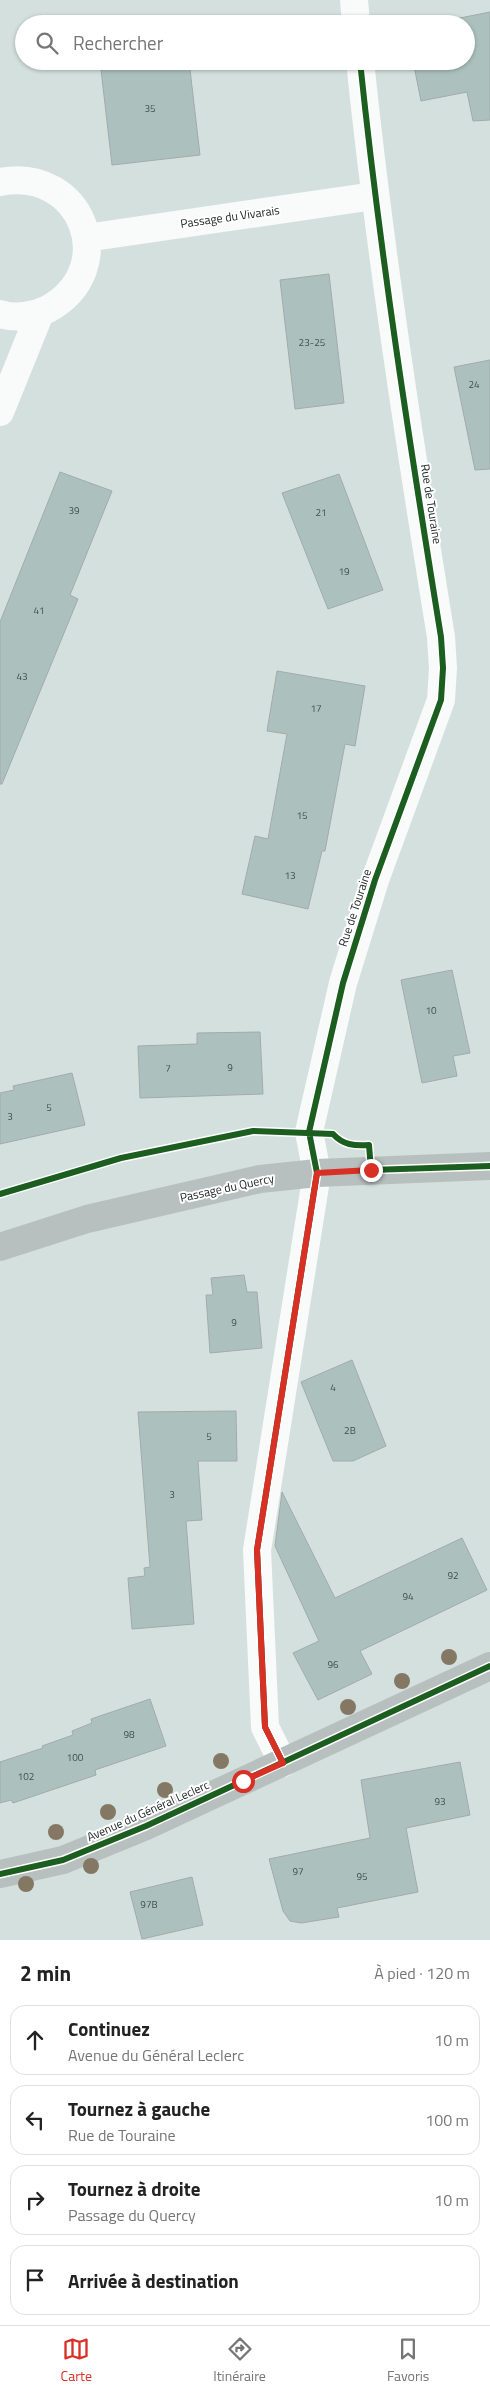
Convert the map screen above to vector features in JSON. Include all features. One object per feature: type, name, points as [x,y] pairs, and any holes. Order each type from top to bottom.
[{"type":"street","points":[[354,0],[355,15]]},
{"type":"street","name":"Rue de Touraine","points":[[283,1763],[265,1727],[257,1550],[317,1173],[309,1132],[344,982],[375,880],[441,700],[443,668],[441,637],[398,369],[374,196],[361,70]]},
{"type":"street","points":[[0,182],[16,179],[37,182],[57,191],[71,204],[81,219],[86,238],[86,262],[77,284],[62,302],[40,313],[21,316],[0,314]]},
{"type":"street","name":"Passage du Vivarais","points":[[86,238],[374,196]]},
{"type":"street","points":[[0,412],[40,313]]},
{"type":"street","name":"Passage du Quercy","points":[[0,1247],[97,1216],[260,1179],[317,1173],[490,1166]]},
{"type":"street","name":"Avenue du Général Leclerc","points":[[0,1874],[63,1860],[146,1826],[490,1666]]},
{"type":"building","points":[[490,12],[490,120],[473,121],[467,92],[421,101],[415,70],[475,70],[475,15]]},
{"type":"building","points":[[101,70],[190,70],[200,155],[112,165]]},
{"type":"building","points":[[329,274],[344,403],[295,409],[280,280]]},
{"type":"building","points":[[490,360],[490,469],[475,470],[454,367]]},
{"type":"building","points":[[60,472],[112,491],[70,595],[78,599],[2,784],[0,784],[0,622]]},
{"type":"building","points":[[339,474],[383,590],[328,609],[282,493]]},
{"type":"building","points":[[277,671],[365,686],[355,746],[345,744],[325,851],[322,851],[308,909],[242,894],[255,836],[268,839],[287,734],[267,731]]},
{"type":"building","points":[[452,970],[470,1053],[453,1056],[457,1076],[422,1083],[401,980]]},
{"type":"building","points":[[260,1032],[263,1094],[140,1098],[138,1046],[197,1044],[197,1033]]},
{"type":"building","points":[[72,1073],[85,1125],[0,1144],[0,1093],[14,1090],[13,1086]]},
{"type":"building","points":[[244,1275],[247,1292],[257,1292],[262,1348],[210,1353],[206,1295],[213,1295],[211,1278]]},
{"type":"building","points":[[352,1360],[386,1446],[353,1461],[333,1461],[301,1382]]},
{"type":"building","points":[[236,1411],[237,1461],[198,1461],[202,1520],[186,1521],[194,1624],[132,1629],[128,1578],[145,1576],[144,1568],[150,1567],[138,1412]]},
{"type":"building","points":[[282,1492],[335,1598],[462,1538],[487,1590],[360,1651],[372,1674],[318,1700],[293,1653],[319,1641],[275,1546]]},
{"type":"building","points":[[150,1699],[166,1746],[95,1770],[96,1775],[13,1803],[11,1800],[0,1803],[0,1762],[43,1748],[42,1746],[73,1735],[72,1731],[92,1723],[91,1719]]},
{"type":"building","points":[[460,1762],[470,1815],[406,1828],[418,1892],[337,1908],[339,1917],[301,1923],[290,1921],[283,1911],[269,1859],[370,1838],[361,1780]]},
{"type":"building","points":[[192,1877],[203,1925],[142,1939],[130,1892]]},
{"type":"cycle path","points":[[283,1763],[265,1727],[257,1550],[317,1173],[309,1132],[343,983],[375,880],[441,700],[443,668],[441,637],[386,278],[361,70]]},
{"type":"cycle path","points":[[0,1194],[121,1158],[253,1131],[333,1134],[349,1144],[369,1145],[371,1170],[490,1166]]},
{"type":"cycle path","points":[[0,1874],[63,1860],[146,1826],[490,1666]]},
{"type":"route","points":[[243,1781],[283,1763],[265,1727],[257,1550],[317,1173],[371,1170]]}]
